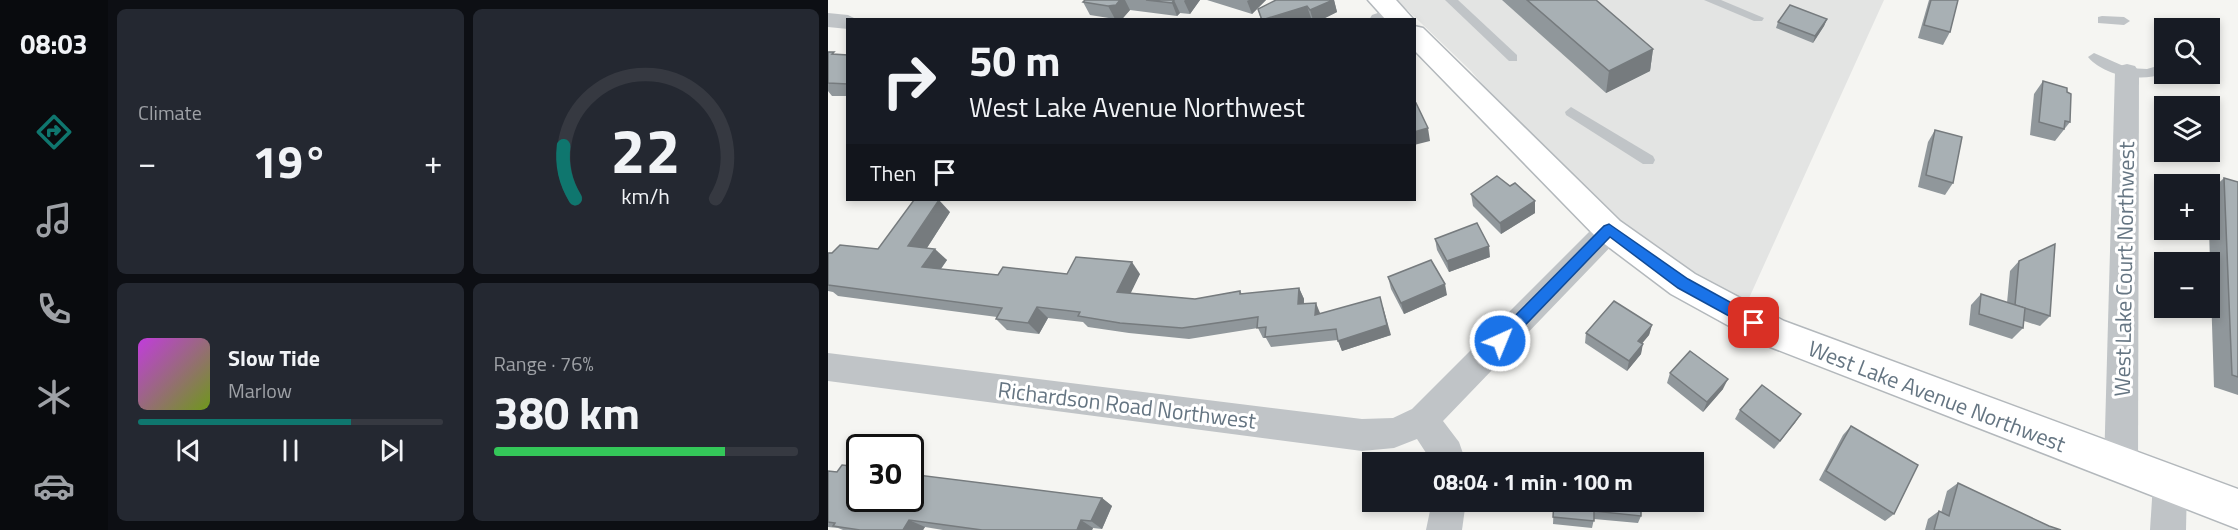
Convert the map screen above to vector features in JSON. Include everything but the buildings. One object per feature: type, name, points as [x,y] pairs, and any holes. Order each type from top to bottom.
[{"type":"street","points":[[828,20],[846,22]]},
{"type":"street","name":"West Lake Avenue Northwest","points":[[1416,38],[1607,219],[1683,284],[1772,332],[2238,509]]},
{"type":"street","name":"West Lake Court Northwest","points":[[2121,466],[2127,72]]},
{"type":"street","points":[[1446,452],[1423,420],[1607,219]]},
{"type":"street","name":"Richardson Road Northwest","points":[[828,367],[1362,435],[1394,433],[1423,420]]},
{"type":"street","points":[[2168,530],[2170,484]]},
{"type":"street","points":[[1444,530],[1447,512]]},
{"type":"lane","points":[[1451,0],[1513,58]]},
{"type":"lane","points":[[1710,0],[1758,18]]},
{"type":"lane","points":[[2102,20],[2124,21]]},
{"type":"lane","points":[[2094,57],[2127,72],[2154,72]]},
{"type":"lane","points":[[1570,112],[1648,160]]},
{"type":"shaded area","points":[[1397,0],[1884,0],[1740,318],[1599,222],[1471,71]]},
{"type":"route","points":[[1500,341],[1609,230],[1683,284],[1754,323]]}]
